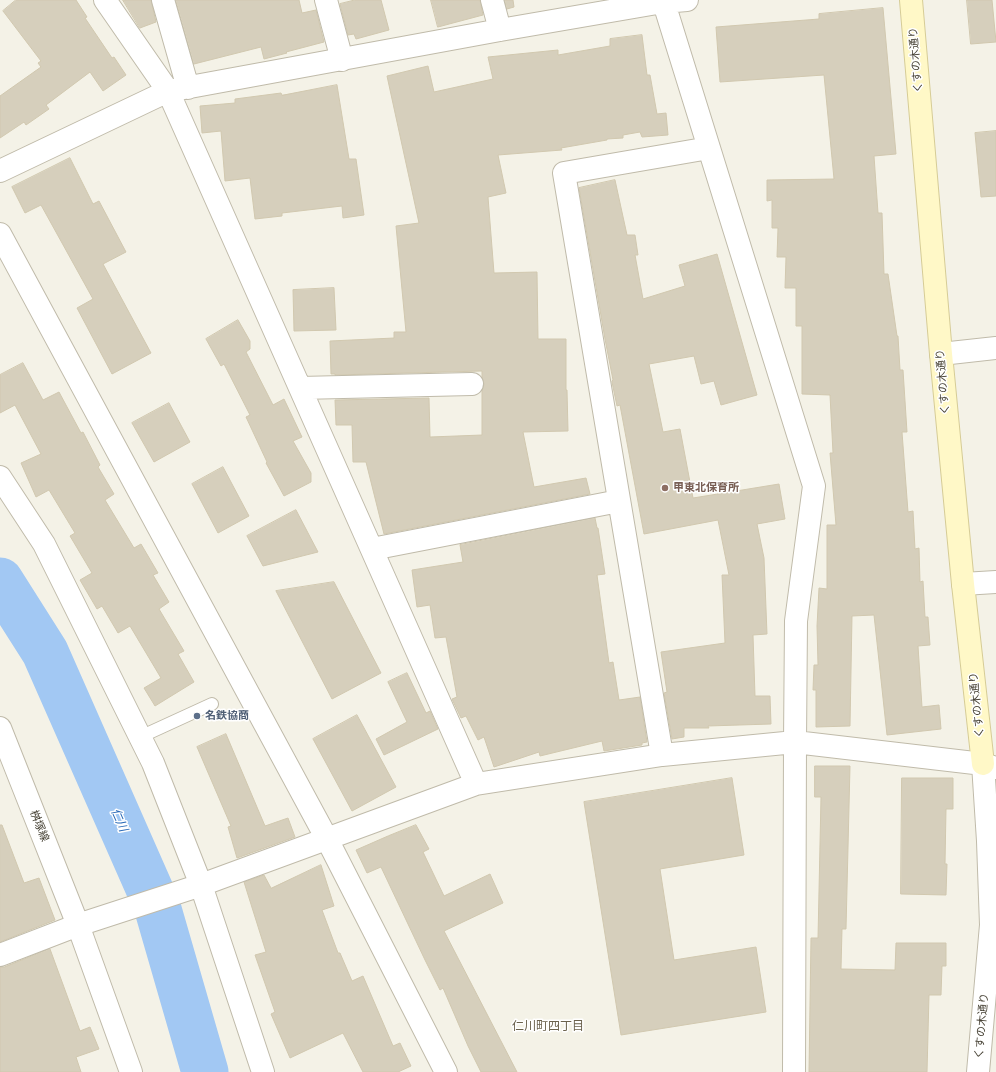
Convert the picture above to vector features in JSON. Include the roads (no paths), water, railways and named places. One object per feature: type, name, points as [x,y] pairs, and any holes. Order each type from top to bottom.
[{"type":"street","points":[[104,0],[178,89]]},
{"type":"street","points":[[163,0],[178,89],[300,388],[476,784]]},
{"type":"street","points":[[326,0],[342,60]]},
{"type":"street","points":[[492,0],[500,30]]},
{"type":"street","points":[[0,171],[178,89],[663,1],[687,0]]},
{"type":"street","name":"くすの木通り","points":[[911,0],[940,354],[963,584],[993,768],[988,841],[991,925],[978,1072]]},
{"type":"street","points":[[663,1],[814,486],[796,621],[794,1072]]},
{"type":"street","points":[[662,755],[564,174],[710,148]]},
{"type":"street","points":[[0,234],[327,839],[446,1072]]},
{"type":"street","points":[[940,354],[996,348]]},
{"type":"street","points":[[300,388],[472,384]]},
{"type":"street","points":[[0,477],[44,544],[153,763],[201,885],[263,1072]]},
{"type":"street","points":[[372,549],[619,500]]},
{"type":"street","points":[[963,584],[996,582]]},
{"type":"street","name":"桝塚線","points":[[0,728],[78,925],[131,1072]]},
{"type":"street","points":[[0,955],[78,925],[201,885],[476,784],[662,755],[795,742],[993,768]]},
{"type":"lane","points":[[140,737],[212,704]]},
{"type":"waterway","name":"仁川","points":[[0,581],[45,652],[157,906],[205,1072]]},
{"type":"place","name":"甲東北保育所","points":[[665,488]]},
{"type":"place","name":"名鉄協商","points":[[197,716]]},
{"type":"district","name":"仁川町四丁目","points":[[548,1027]]}]
